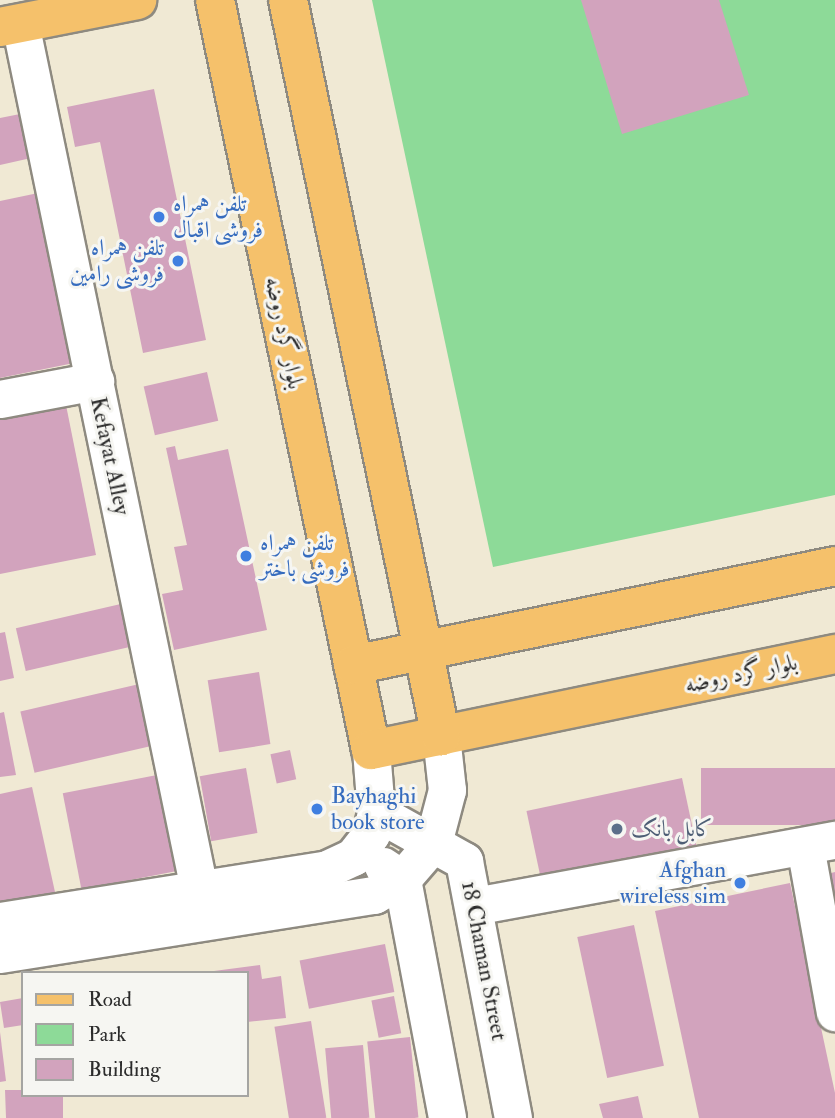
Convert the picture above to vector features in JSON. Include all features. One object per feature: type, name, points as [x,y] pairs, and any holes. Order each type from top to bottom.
[{"type":"main road","points":[[10,25],[137,0]]},
{"type":"main road","name":"بلوار گرد روضه","points":[[215,0],[371,750],[835,654]]},
{"type":"main road","points":[[288,0],[441,736]]},
{"type":"main road","points":[[353,666],[835,566]]},
{"type":"street","name":"Kefayat Alley","points":[[10,25],[94,381],[199,889]]},
{"type":"street","points":[[0,399],[94,381]]},
{"type":"street","points":[[0,954],[374,895],[402,879],[433,843],[447,790],[441,736]]},
{"type":"street","points":[[0,921],[327,869],[353,857],[371,834],[376,813],[371,750]]},
{"type":"street","name":"18 Chaman Street","points":[[376,813],[464,861],[513,1118]]},
{"type":"street","points":[[474,906],[820,843],[835,1012]]},
{"type":"street","points":[[359,850],[402,879],[447,1118]]},
{"type":"green space","points":[[372,0],[835,0],[835,495],[493,567]]},
{"type":"building","points":[[581,0],[719,0],[749,95],[622,134]]},
{"type":"building","points":[[154,89],[206,340],[143,353],[100,142],[75,147],[67,107]]},
{"type":"building","points":[[30,112],[40,156],[0,165],[0,118]]},
{"type":"building","points":[[43,192],[79,362],[0,378],[0,201]]},
{"type":"building","points":[[207,372],[218,421],[155,435],[144,387]]},
{"type":"building","points":[[66,405],[96,555],[0,574],[0,418]]},
{"type":"building","points":[[175,446],[178,460],[228,449],[267,630],[174,650],[162,594],[183,590],[174,547],[187,545],[166,448]]},
{"type":"building","points":[[125,603],[135,646],[26,671],[16,628]]},
{"type":"building","points":[[5,632],[14,678],[0,681],[0,633]]},
{"type":"building","points":[[259,672],[270,744],[219,752],[208,680]]},
{"type":"building","points":[[148,682],[162,743],[35,773],[20,711]]},
{"type":"building","points":[[4,712],[16,775],[0,777],[0,713]]},
{"type":"building","points":[[290,750],[296,779],[277,784],[270,754]]},
{"type":"building","points":[[246,768],[257,833],[211,841],[200,776]]},
{"type":"building","points":[[701,768],[835,768],[835,825],[701,825]]},
{"type":"building","points":[[157,775],[176,871],[81,890],[63,793]]},
{"type":"building","points":[[682,778],[698,855],[543,888],[526,811]]},
{"type":"building","points":[[32,787],[55,892],[0,903],[0,794]]},
{"type":"building","points":[[835,872],[835,931],[823,875]]},
{"type":"building","points":[[790,883],[835,1093],[835,1118],[699,1118],[655,911]]},
{"type":"building","points":[[634,925],[664,1066],[607,1078],[577,937]]},
{"type":"building","points":[[385,944],[394,992],[309,1009],[300,961]]},
{"type":"building","points":[[260,965],[262,979],[281,976],[286,1018],[248,1022],[248,971],[214,971]]},
{"type":"building","points":[[394,996],[401,1033],[379,1038],[371,1000]]},
{"type":"building","points":[[21,998],[21,1025],[4,1028],[0,1002]]},
{"type":"building","points":[[311,1021],[326,1118],[289,1118],[274,1027]]},
{"type":"building","points":[[0,1032],[6,1081],[0,1082]]},
{"type":"building","points":[[410,1037],[418,1118],[375,1118],[367,1041]]},
{"type":"building","points":[[363,1045],[369,1118],[331,1118],[325,1048]]},
{"type":"building","points":[[5,1090],[21,1090],[21,1097],[63,1097],[63,1118],[6,1118]]},
{"type":"building","points":[[638,1096],[643,1118],[603,1118],[599,1104]]},
{"type":"place","name":"تلفن همراه فروشی اقبال","points":[[159,217]]},
{"type":"place","name":"تلفن همراه فروشی رامین","points":[[178,261]]},
{"type":"place","name":"تلفن همراه فروشی باختر","points":[[246,556]]},
{"type":"place","name":"Bayhaghi book store","points":[[317,809]]},
{"type":"place","name":"کابل بانک","points":[[617,829]]},
{"type":"place","name":"Afghan wireless sim","points":[[740,883]]}]
